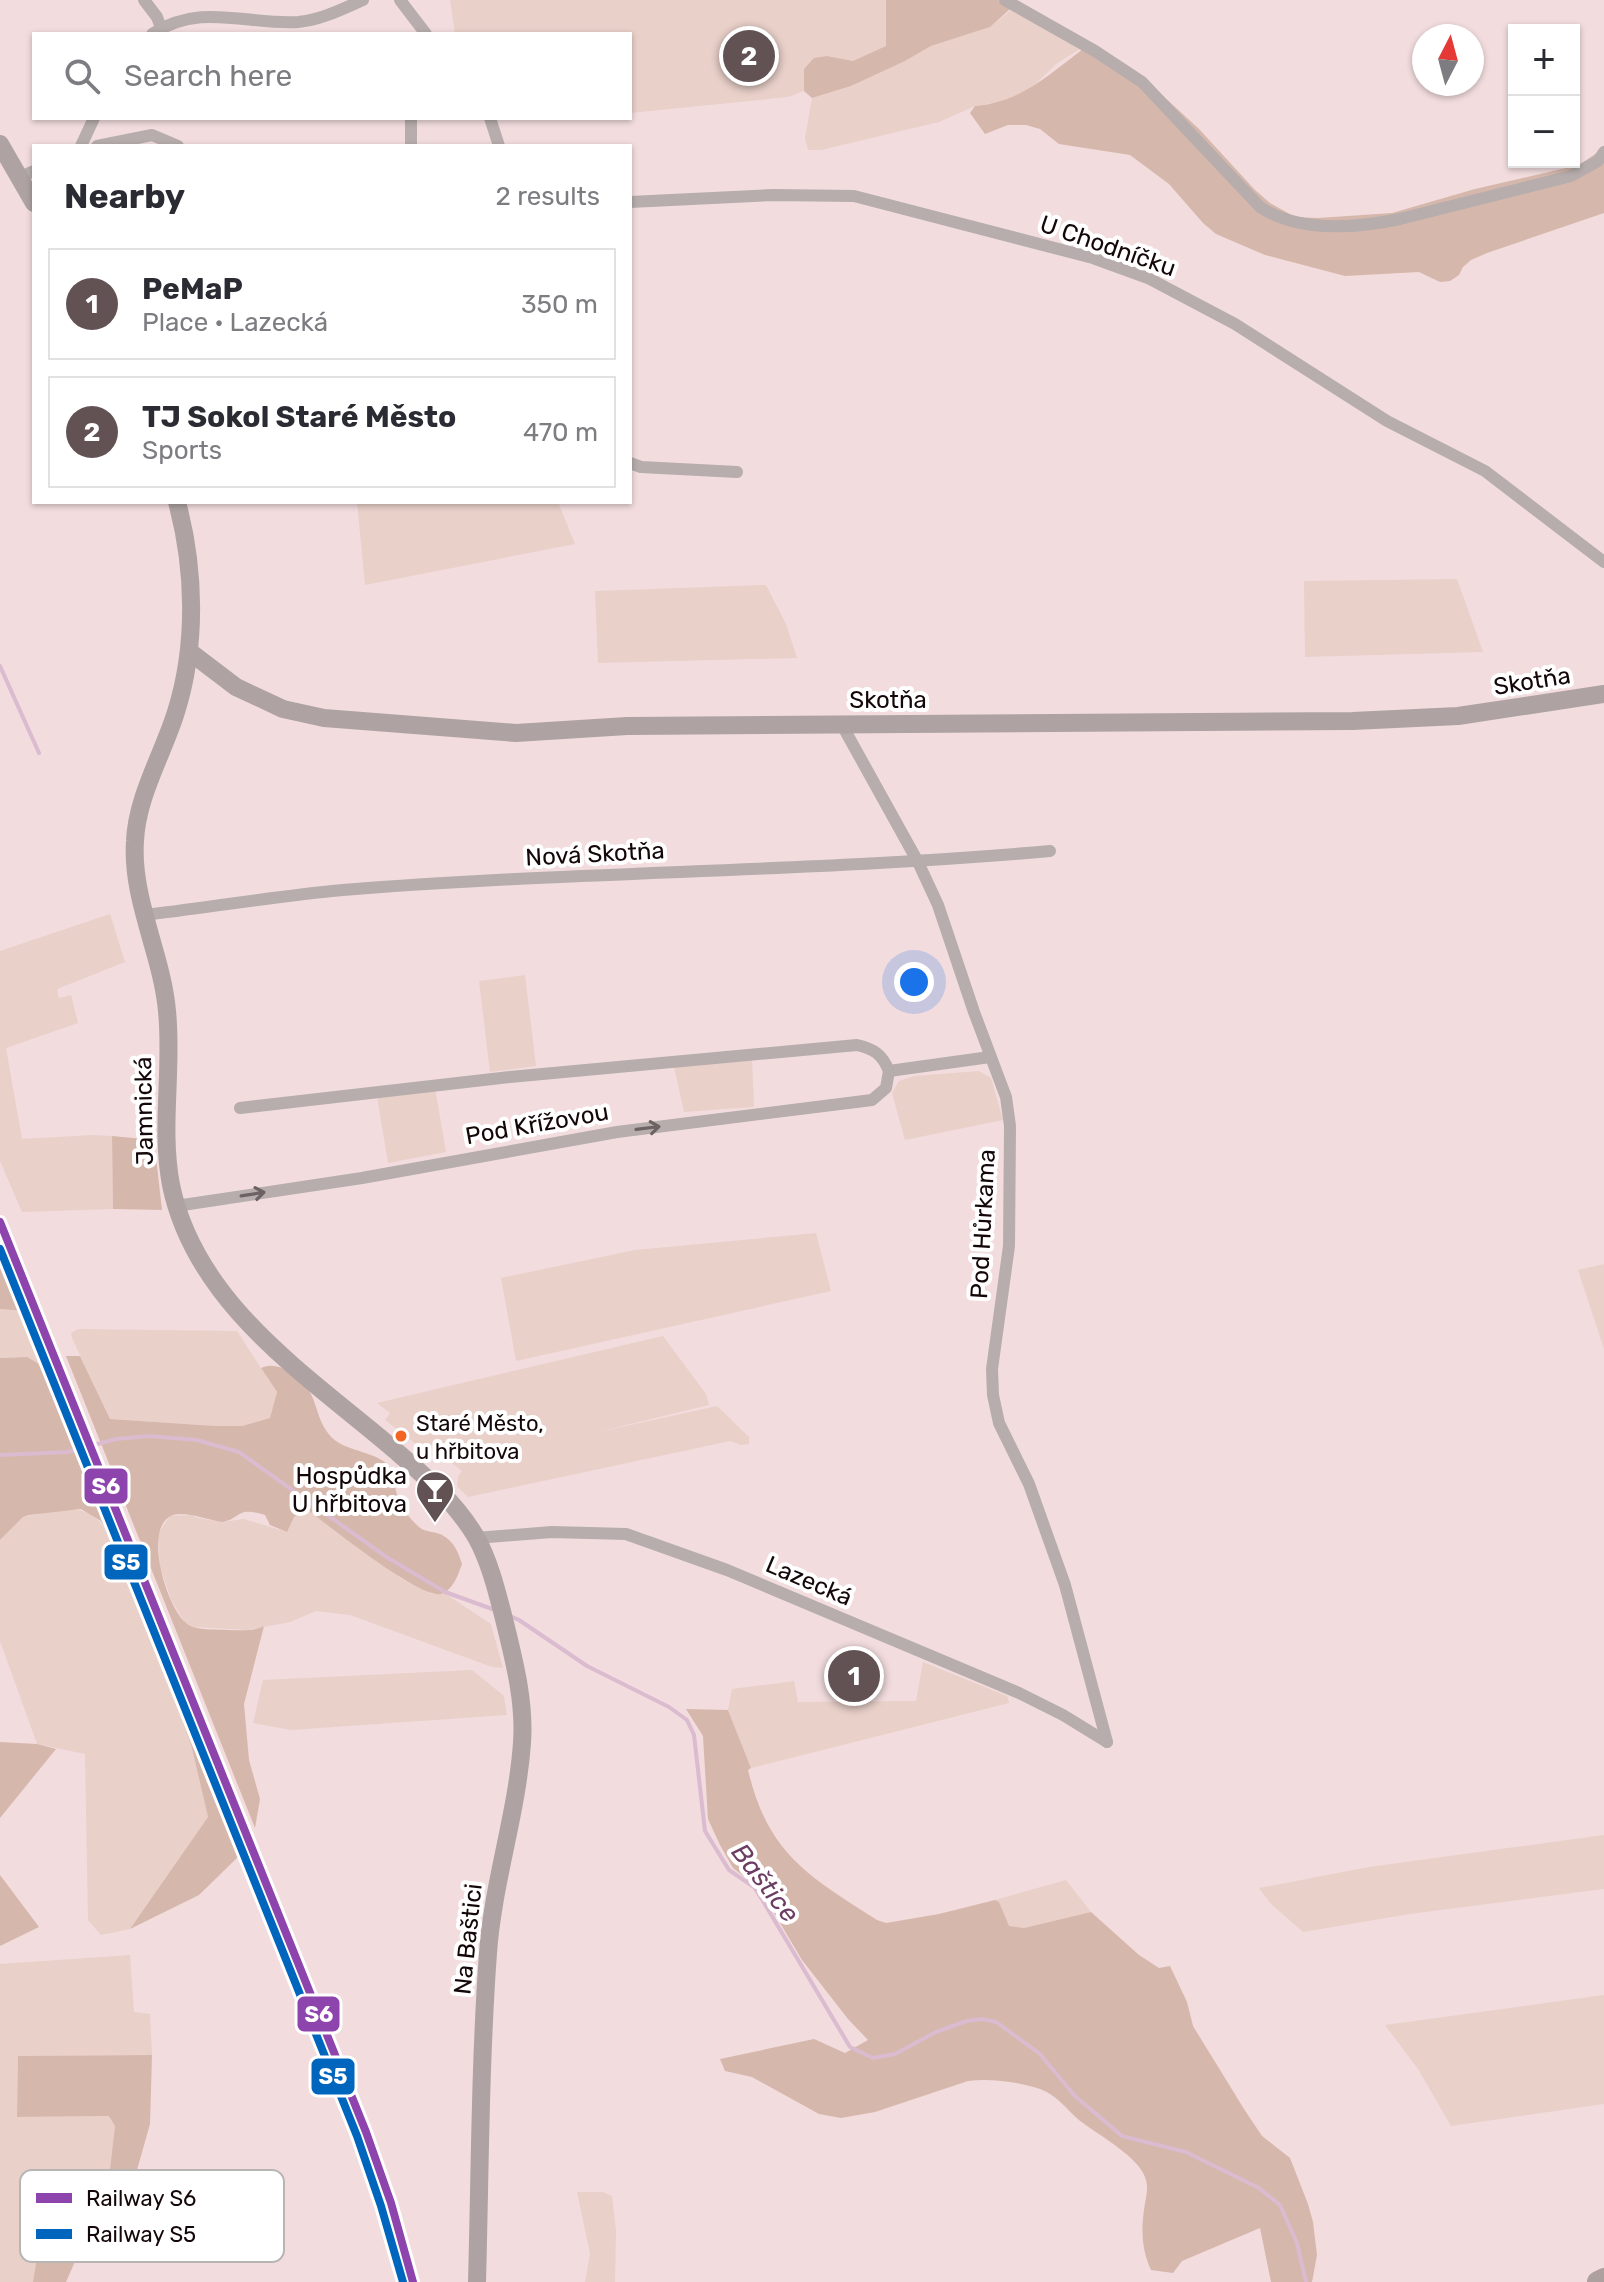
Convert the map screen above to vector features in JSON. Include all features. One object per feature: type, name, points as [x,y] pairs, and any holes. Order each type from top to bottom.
[{"type":"highway","points":[[1598,2282],[1604,2279]]},
{"type":"main road","points":[[0,144],[27,174],[32,195]]},
{"type":"main road","name":"Jamnická","points":[[178,504],[186,537],[190,652],[176,711],[135,835],[135,860],[167,1007],[165,1141],[181,1224],[200,1263],[238,1312],[281,1354],[434,1485],[457,1510],[476,1538],[501,1606]]},
{"type":"main road","name":"Skotňa","points":[[190,652],[236,687],[283,709],[324,718],[516,733],[627,726],[1368,720],[1458,716],[1604,694]]},
{"type":"main road","name":"Na Baštici","points":[[477,2282],[489,1943],[522,1745],[522,1709],[501,1606]]},
{"type":"street","points":[[144,0],[157,17],[157,31],[184,19],[206,16],[298,22],[324,17],[363,0]]},
{"type":"street","points":[[400,0],[424,32]]},
{"type":"street","points":[[1005,0],[1095,51],[1142,82],[1260,207],[1294,223],[1373,225],[1400,219],[1571,176],[1598,161],[1604,152]]},
{"type":"street","points":[[82,144],[93,120]]},
{"type":"street","points":[[411,120],[411,144]]},
{"type":"street","points":[[491,120],[498,144]]},
{"type":"street","points":[[107,144],[152,135],[173,144]]},
{"type":"street","name":"U Chodníčku","points":[[632,202],[772,195],[854,196],[1093,258],[1148,278],[1194,301],[1313,372],[1387,421],[1485,471],[1604,562]]},
{"type":"street","points":[[632,464],[641,467],[737,472]]},
{"type":"street","name":"Pod Hůrkama","points":[[842,725],[918,862],[938,905],[1006,1097],[1010,1126],[1009,1246],[992,1369],[993,1395],[999,1423],[1029,1484],[1061,1570],[1107,1742]]},
{"type":"street","name":"Nová Skotňa","points":[[145,915],[342,890],[918,862],[1050,851]]},
{"type":"street","name":"Pod Křížovou","points":[[176,1206],[362,1178],[617,1132],[872,1100],[886,1088],[889,1071],[884,1059],[873,1048],[857,1045],[510,1077],[240,1108]]},
{"type":"street","points":[[889,1071],[990,1057]]},
{"type":"street","name":"Lazecká","points":[[476,1538],[552,1532],[626,1534],[727,1570],[1019,1693],[1107,1742]]},
{"type":"shaded area","points":[[450,0],[886,0],[887,46],[853,61],[827,56],[804,69],[804,91],[788,97],[632,113],[632,32],[455,32]]},
{"type":"shaded area","points":[[886,0],[998,0],[1010,9],[990,27],[931,46],[851,86],[812,98],[804,91],[804,69],[814,58],[827,56],[853,61],[886,46]]},
{"type":"shaded area","points":[[1011,10],[1080,49],[1056,64],[1033,87],[1010,100],[975,106],[939,122],[821,150],[808,150],[805,138],[812,98],[851,86],[931,46],[990,27]]},
{"type":"shaded area","points":[[1083,49],[1161,94],[1199,129],[1255,190],[1295,217],[1392,213],[1475,189],[1566,168],[1580,168],[1580,164],[1604,148],[1604,213],[1471,260],[1450,281],[1440,282],[1419,272],[1345,276],[1265,255],[1216,234],[1169,184],[1130,155],[1059,144],[1040,129],[1026,125],[1008,125],[985,134],[970,113],[975,106],[1006,99],[1045,78]]},
{"type":"shaded area","points":[[357,504],[559,504],[575,544],[365,585]]},
{"type":"shaded area","points":[[1457,579],[1483,652],[1305,657],[1304,581]]},
{"type":"shaded area","points":[[766,585],[786,624],[797,658],[598,663],[595,591]]},
{"type":"shaded area","points":[[110,914],[125,962],[57,989],[59,998],[71,995],[78,1023],[6,1048],[22,1139],[112,1136],[113,1209],[22,1212],[0,1161],[0,951]]},
{"type":"shaded area","points":[[525,975],[536,1066],[490,1072],[479,981]]},
{"type":"shaded area","points":[[752,1059],[754,1107],[684,1112],[674,1067]]},
{"type":"shaded area","points":[[979,1071],[991,1078],[1003,1120],[905,1140],[892,1093],[899,1081],[914,1076]]},
{"type":"shaded area","points":[[435,1088],[446,1152],[388,1163],[377,1097]]},
{"type":"shaded area","points":[[112,1136],[154,1140],[162,1210],[113,1209]]},
{"type":"shaded area","points":[[816,1233],[831,1291],[516,1361],[501,1278],[635,1250]]},
{"type":"shaded area","points":[[0,1249],[25,1311],[0,1309]]},
{"type":"shaded area","points":[[1604,1264],[1604,1349],[1578,1270]]},
{"type":"shaded area","points":[[0,1309],[25,1311],[50,1370],[27,1357],[0,1358]]},
{"type":"shaded area","points":[[78,1329],[237,1331],[277,1393],[270,1418],[242,1426],[110,1419],[72,1338],[71,1333]]},
{"type":"shaded area","points":[[663,1336],[706,1394],[709,1405],[594,1433],[717,1406],[749,1437],[749,1444],[730,1441],[468,1497],[457,1486],[462,1471],[443,1456],[434,1458],[385,1420],[390,1413],[377,1403]]},
{"type":"shaded area","points":[[66,1356],[80,1356],[110,1419],[215,1426],[242,1426],[270,1418],[277,1392],[261,1368],[273,1366],[284,1369],[309,1390],[329,1435],[343,1445],[389,1466],[395,1475],[397,1496],[408,1515],[422,1529],[446,1537],[459,1555],[462,1564],[457,1577],[441,1594],[430,1592],[395,1574],[308,1510],[294,1517],[287,1532],[270,1525],[265,1515],[249,1512],[222,1522],[178,1514],[164,1522],[159,1534],[160,1566],[171,1600],[185,1622],[210,1629],[246,1630],[264,1626],[244,1704],[249,1760],[260,1799],[255,1828]]},
{"type":"shaded area","points":[[27,1357],[50,1370],[243,1852],[199,1895],[130,1929],[208,1817],[191,1744],[117,1551],[101,1521],[81,1509],[29,1515],[23,1517],[0,1540],[0,1358]]},
{"type":"shaded area","points":[[65,1509],[92,1515],[103,1526],[117,1551],[191,1744],[208,1817],[130,1929],[101,1935],[88,1920],[85,1754],[37,1744],[0,1641],[0,1540],[23,1517]]},
{"type":"shaded area","points":[[308,1510],[402,1579],[432,1594],[444,1593],[491,1624],[503,1668],[492,1667],[350,1615],[316,1611],[290,1622],[248,1630],[195,1627],[185,1623],[171,1599],[160,1567],[158,1534],[170,1516],[192,1515],[222,1522],[244,1519],[287,1532],[294,1517]]},
{"type":"shaded area","points":[[923,1662],[1007,1696],[1009,1703],[751,1768],[728,1710],[732,1689],[794,1681],[798,1702],[916,1701]]},
{"type":"shaded area","points":[[472,1670],[504,1696],[507,1715],[291,1730],[253,1723],[263,1680]]},
{"type":"shaded area","points":[[686,1709],[728,1710],[751,1768],[748,1770],[756,1799],[779,1843],[811,1875],[877,1920],[886,1923],[995,1900],[999,1902],[1009,1926],[1024,1928],[1091,1912],[1139,1955],[1159,1968],[1170,1966],[1187,2002],[1193,2026],[1244,2109],[1262,2136],[1290,2158],[1313,2222],[1317,2255],[1312,2282],[1271,2282],[1260,2228],[1182,2261],[1173,2273],[1151,2270],[1143,2241],[1147,2188],[1143,2172],[1119,2148],[1040,2089],[1004,2081],[968,2081],[875,2112],[841,2118],[819,2114],[752,2077],[725,2071],[720,2059],[814,2039],[845,2053],[868,2040],[802,1960],[760,1889],[733,1868],[720,1845],[708,1819],[703,1736]]},
{"type":"shaded area","points":[[0,1742],[37,1744],[56,1749],[0,1818]]},
{"type":"shaded area","points":[[1604,1835],[1604,1889],[1410,1914],[1303,1932],[1270,1903],[1259,1888],[1369,1867]]},
{"type":"shaded area","points":[[0,1875],[39,1927],[0,1946]]},
{"type":"shaded area","points":[[1066,1880],[1091,1912],[1024,1928],[1008,1926],[999,1902],[995,1900]]},
{"type":"shaded area","points":[[130,1955],[134,2012],[150,2014],[152,2055],[18,2056],[17,2117],[110,2116],[115,2126],[109,2170],[20,2170],[20,2262],[36,2262],[33,2282],[0,2282],[0,1964]]},
{"type":"shaded area","points":[[1604,1995],[1604,2104],[1451,2126],[1418,2069],[1385,2025]]},
{"type":"shaded area","points":[[152,2055],[150,2124],[137,2170],[109,2170],[115,2126],[109,2116],[17,2117],[18,2056]]},
{"type":"shaded area","points":[[577,2192],[603,2192],[612,2196],[616,2231],[615,2282],[585,2282],[590,2253]]},
{"type":"shaded area","points":[[36,2262],[75,2262],[66,2282],[33,2282]]},
{"type":"waterway","points":[[0,666],[39,753]]},
{"type":"waterway","name":"Baštice","points":[[0,1455],[68,1452],[116,1439],[149,1436],[197,1440],[239,1452],[385,1556],[445,1592],[495,1610]]},
{"type":"waterway","name":"Baštice","points":[[510,1616],[587,1666],[669,1707],[687,1720],[694,1735],[705,1831],[729,1870],[754,1887],[850,2047],[873,2058],[895,2054],[936,2032],[967,2021],[982,2019],[996,2022],[1039,2053],[1075,2096],[1122,2136],[1186,2152],[1259,2188],[1280,2205],[1297,2243],[1306,2282]]},
{"type":"rail line","name":"S6","points":[[0,1222],[366,2132],[391,2203],[413,2282]]},
{"type":"rail line","name":"S5","points":[[0,1249],[357,2136],[403,2282]]},
{"type":"place","name":"TJ Sokol Staré Město","points":[[749,56]]},
{"type":"place","name":"Staré Město, u hřbitova","points":[[401,1436]]},
{"type":"place","name":"Hospůdka U hřbitova","points":[[435,1524]]},
{"type":"place","name":"PeMaP","points":[[854,1676]]}]
